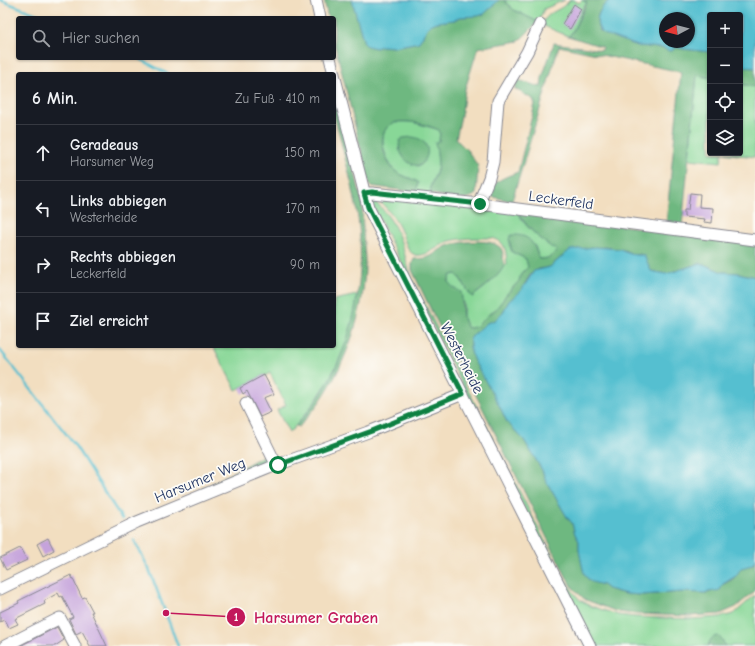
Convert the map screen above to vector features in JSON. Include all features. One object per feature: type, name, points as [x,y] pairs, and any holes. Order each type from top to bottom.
[{"type":"street","points":[[316,0],[320,16]]},
{"type":"street","points":[[480,204],[493,162],[498,101],[527,52],[540,24]]},
{"type":"street","name":"Westerheide","points":[[330,60],[334,72]]},
{"type":"street","name":"Westerheide","points":[[336,82],[368,207],[590,646]]},
{"type":"street","name":"Leckerfeld","points":[[364,193],[372,192],[480,204],[755,240]]},
{"type":"street","name":"Harsumer Weg","points":[[0,589],[137,522],[278,465],[372,431],[463,394]]},
{"type":"street","points":[[246,403],[273,458],[278,465]]},
{"type":"street","points":[[5,646],[60,618],[75,646]]},
{"type":"green space","points":[[324,0],[352,0],[364,43],[376,48],[382,46],[394,47],[419,42],[428,27],[432,24],[454,20],[460,17],[484,14],[499,0],[506,0],[505,2],[514,10],[538,22],[519,41],[478,48],[465,89],[456,139],[468,151],[478,166],[476,194],[471,197],[461,198],[432,194],[430,188],[437,171],[438,164],[435,142],[439,141],[440,133],[439,130],[411,122],[394,123],[387,127],[383,135],[383,146],[390,166],[400,174],[418,182],[417,190],[415,192],[370,186],[336,49],[336,16],[328,16]]},
{"type":"green space","points":[[506,0],[565,0],[544,9],[538,22],[514,10],[505,2]]},
{"type":"green space","points":[[570,0],[574,0],[579,3],[582,0],[587,3],[584,6],[572,33],[568,36],[544,26],[543,22],[552,12],[563,7]]},
{"type":"green space","points":[[582,0],[610,0],[603,7],[597,18],[600,31],[638,46],[663,48],[669,51],[674,48],[681,48],[707,52],[707,77],[697,75],[682,226],[666,224],[681,72],[559,46],[511,204],[510,201],[486,195],[496,183],[518,172],[535,104],[533,99],[515,89],[518,80],[541,87],[542,78],[554,43],[602,50],[603,47],[568,36],[572,33],[587,3]]},
{"type":"green space","points":[[743,66],[755,68],[755,87],[743,85]]},
{"type":"green space","points":[[697,75],[707,77],[707,156],[722,156],[721,162],[689,159]]},
{"type":"green space","points":[[743,85],[755,87],[755,157],[743,156]]},
{"type":"green space","points":[[336,94],[362,202],[365,259],[362,299],[353,335],[338,370],[330,386],[318,404],[299,427],[296,426],[315,403],[331,378],[343,351],[352,323],[358,293],[360,234],[356,205],[336,123]]},
{"type":"green space","points":[[396,122],[412,122],[440,130],[439,141],[436,142],[438,165],[431,184],[432,194],[415,192],[418,182],[395,171],[388,161],[384,147],[383,140],[386,128]],"holes":[[[400,140],[424,162],[417,166],[399,150]]]},
{"type":"green space","points":[[403,138],[418,138],[427,148],[427,156],[421,165],[408,162],[401,154],[399,145],[400,140]]},
{"type":"green space","points":[[377,198],[519,213],[521,218],[535,234],[557,250],[550,257],[539,259],[535,246],[509,244],[512,252],[526,259],[528,267],[521,274],[519,281],[505,296],[495,310],[477,326],[468,328],[463,317],[462,299],[458,291],[451,286],[449,282],[450,277],[451,275],[456,274],[472,297],[486,287],[504,265],[507,265],[502,243],[495,239],[489,238],[459,239],[445,243],[423,255],[413,254],[409,250],[395,219]]},
{"type":"green space","points":[[373,202],[380,206],[394,226],[398,234],[412,279],[562,575],[573,592],[580,600],[591,606],[618,615],[693,619],[720,617],[734,614],[755,595],[755,646],[725,646],[722,639],[708,646],[593,646],[372,204]]},
{"type":"green space","points":[[519,213],[755,242],[755,277],[738,273],[722,272],[701,263],[666,274],[651,271],[641,254],[635,255],[624,250],[606,247],[577,249],[560,258],[550,267],[539,269],[530,275],[520,292],[509,301],[503,312],[495,320],[487,323],[470,339],[473,359],[507,422],[524,440],[542,470],[546,481],[572,523],[579,541],[579,550],[584,573],[589,580],[603,585],[608,589],[626,594],[642,595],[682,592],[708,593],[733,579],[741,567],[752,565],[755,560],[755,591],[736,607],[720,614],[689,616],[618,612],[586,600],[574,589],[566,576],[412,270],[414,259],[429,257],[447,246],[481,241],[494,244],[499,247],[502,252],[504,262],[502,269],[495,278],[472,297],[456,274],[451,275],[449,278],[451,285],[461,292],[465,324],[468,328],[477,326],[495,310],[505,296],[519,281],[521,274],[528,267],[526,259],[512,252],[509,239],[511,235],[523,236],[527,238],[533,244],[539,259],[550,257],[557,250],[535,234],[525,223]]},
{"type":"green space","points":[[357,295],[354,314],[343,352],[325,387],[302,419],[289,433],[277,410],[286,405],[270,373],[236,390],[214,348],[336,348],[336,300]]},
{"type":"green space","points":[[268,453],[268,463],[181,501]]},
{"type":"green space","points":[[718,636],[722,639],[725,646],[708,646],[711,639]]},
{"type":"water","points":[[352,0],[499,0],[484,14],[478,16],[460,17],[454,20],[432,24],[428,27],[419,42],[394,47],[382,46],[376,48],[367,46],[364,43]]},
{"type":"water","points":[[610,0],[755,0],[755,68],[743,66],[743,12],[707,12],[707,52],[680,48],[695,48],[695,12],[659,12],[659,48],[638,46],[604,34],[600,30],[597,21],[603,7]]},
{"type":"water","points":[[663,48],[675,48],[673,50],[669,51]]},
{"type":"water","points":[[595,247],[620,249],[635,255],[644,255],[651,271],[666,274],[701,263],[722,272],[738,273],[755,277],[755,560],[752,565],[741,568],[736,576],[723,584],[720,590],[704,593],[682,592],[642,595],[626,594],[608,589],[603,585],[592,582],[587,578],[582,565],[579,541],[572,523],[546,481],[542,470],[524,440],[507,422],[473,359],[470,339],[487,323],[495,320],[503,312],[509,301],[520,292],[534,271],[550,267],[570,250]]},
{"type":"building","points":[[574,4],[581,9],[570,29],[562,24]]},
{"type":"building","points":[[690,193],[700,194],[699,207],[713,208],[712,223],[704,222],[705,219],[684,217],[684,210],[688,210]]},
{"type":"building","points":[[264,375],[274,394],[264,398],[271,412],[260,417],[247,391],[243,394],[240,388]]},
{"type":"building","points":[[48,538],[54,550],[43,556],[37,544]]},
{"type":"building","points":[[20,548],[27,560],[6,570],[0,558]]},
{"type":"building","points":[[71,575],[82,598],[85,597],[93,612],[91,612],[107,646],[90,646],[82,631],[76,634],[69,619],[73,617],[62,596],[60,597],[58,593],[44,601],[45,604],[15,619],[18,624],[9,628],[4,620],[0,622],[0,612],[19,603],[18,601]]},
{"type":"building","points":[[57,627],[64,640],[55,646],[20,646]]},
{"type":"waterway","points":[[0,0],[42,16]]},
{"type":"waterway","points":[[142,60],[164,72]]},
{"type":"waterway","points":[[0,350],[74,444],[122,519]]},
{"type":"waterway","points":[[134,540],[149,569],[178,646]]},
{"type":"place","name":"Harsumer Graben","points":[[166,613]]},
{"type":"route","points":[[278,465],[372,431],[463,394],[368,207],[364,193],[372,192],[480,204]]}]
